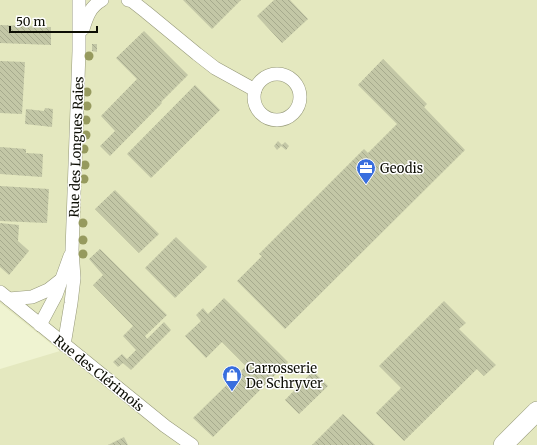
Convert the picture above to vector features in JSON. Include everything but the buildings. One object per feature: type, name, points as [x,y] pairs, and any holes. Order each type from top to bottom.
[{"type":"street","name":"Rue des Longues Raies","points":[[64,345],[74,278],[72,250],[79,44],[79,0]]},
{"type":"street","name":"Rue des Longues Raies","points":[[79,44],[87,14],[95,4],[102,0]]},
{"type":"street","points":[[128,0],[132,1],[215,68],[255,90]]},
{"type":"street","points":[[145,0],[197,54]]},
{"type":"street","name":"Rue des Longues Raies","points":[[40,325],[56,295],[72,250]]},
{"type":"street","points":[[4,296],[32,297],[48,290],[62,279]]},
{"type":"street","name":"Rue des Clérimois","points":[[4,296],[165,426],[192,445]]},
{"type":"street","points":[[503,445],[537,411]]},
{"type":"shaded area","points":[[0,0],[537,0],[537,445],[0,445],[0,369],[60,351],[0,303]]},
{"type":"place","name":"Geodis","points":[[366,185]]},
{"type":"place","name":"Carrosserie De Schryver","points":[[232,392]]}]
